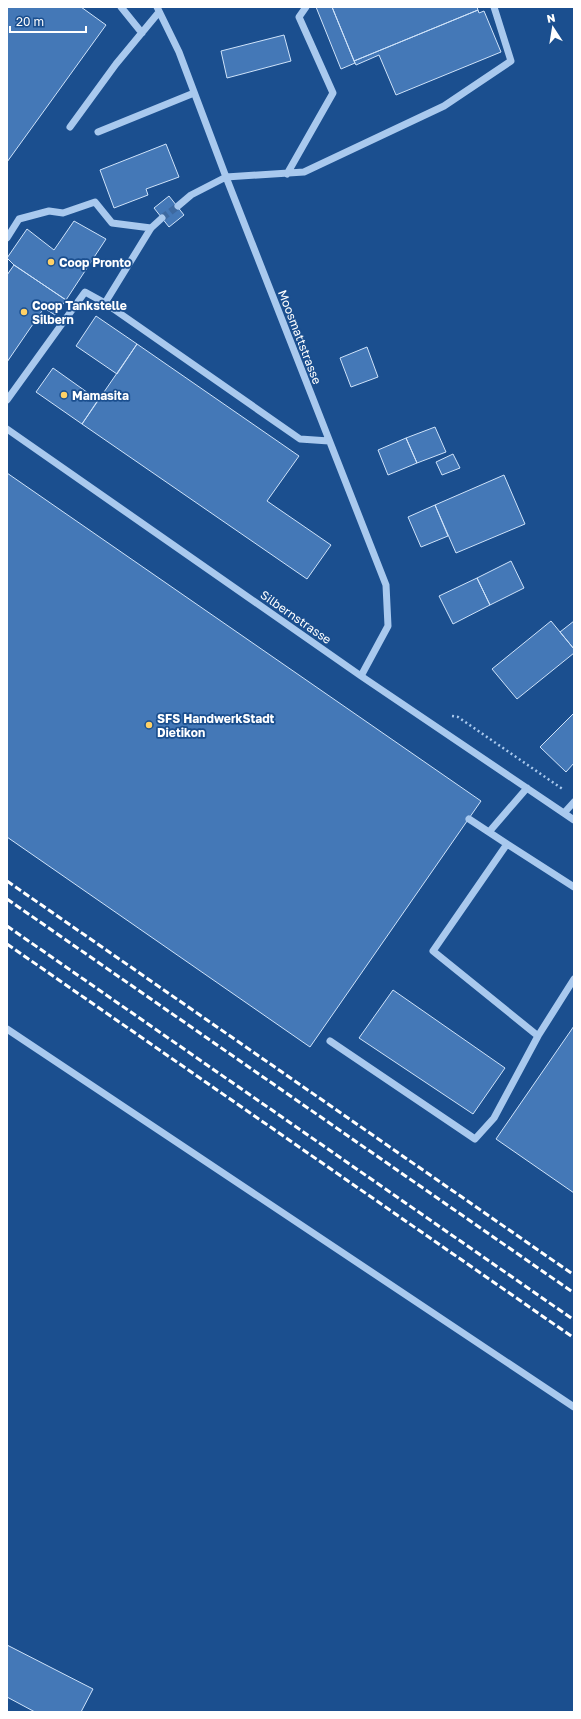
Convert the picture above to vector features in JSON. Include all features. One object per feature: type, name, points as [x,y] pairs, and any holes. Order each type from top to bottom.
[{"type":"street","points":[[121,7],[142,33]]},
{"type":"street","points":[[287,174],[333,93],[299,17],[306,7]]},
{"type":"street","points":[[178,206],[191,195],[226,177],[304,172],[444,106],[511,61],[494,7]]},
{"type":"street","points":[[70,127],[116,64],[142,33],[158,9]]},
{"type":"street","name":"Moosmattstrasse","points":[[158,9],[178,52],[386,585],[388,626],[361,676]]},
{"type":"street","points":[[98,132],[194,93]]},
{"type":"street","points":[[7,238],[19,219],[49,211],[64,213],[95,202],[112,223],[151,228]]},
{"type":"street","points":[[105,303],[151,228],[162,218]]},
{"type":"street","points":[[7,400],[85,292],[105,303],[300,439],[329,441]]},
{"type":"street","name":"Silbernstrasse","points":[[7,430],[361,676],[574,820]]},
{"type":"street","points":[[489,832],[526,788]]},
{"type":"street","points":[[564,813],[574,802]]},
{"type":"street","points":[[469,819],[574,887]]},
{"type":"street","points":[[506,844],[433,951],[538,1036]]},
{"type":"street","points":[[330,1041],[475,1139],[494,1118],[538,1036],[574,979]]},
{"type":"street","points":[[7,1029],[574,1407]]},
{"type":"path","points":[[458,717],[568,793]]},
{"type":"building","points":[[7,7],[81,7],[106,25],[7,162]]},
{"type":"building","points":[[316,7],[332,7],[355,63],[341,69]]},
{"type":"building","points":[[332,7],[477,7],[478,10],[354,61]]},
{"type":"building","points":[[478,10],[479,13],[484,11],[501,52],[396,95],[379,55],[356,65],[354,61]]},
{"type":"building","points":[[284,35],[291,61],[227,78],[221,51]]},
{"type":"building","points":[[166,144],[179,177],[146,189],[148,195],[114,208],[100,170]]},
{"type":"building","points":[[169,196],[184,215],[169,227],[154,208]]},
{"type":"building","name":"Coop Pronto","points":[[74,221],[106,239],[66,300],[14,265],[7,258],[27,229],[54,250]]},
{"type":"building","name":"Coop Tankstelle Silbern","points":[[14,265],[66,300],[55,315],[44,308],[7,362],[7,275]]},
{"type":"building","points":[[96,316],[137,344],[117,374],[76,346]]},
{"type":"building","points":[[137,344],[299,456],[267,501],[331,545],[307,579],[82,424]]},
{"type":"building","points":[[367,347],[378,377],[351,387],[340,358]]},
{"type":"building","points":[[53,368],[98,400],[82,424],[36,392]]},
{"type":"building","points":[[435,427],[446,452],[417,463],[406,438]]},
{"type":"building","points":[[406,438],[417,463],[388,475],[378,450]]},
{"type":"building","points":[[453,454],[460,468],[442,475],[436,462]]},
{"type":"building","points":[[7,473],[481,801],[310,1047],[7,837]]},
{"type":"building","points":[[504,475],[525,524],[456,553],[435,505]]},
{"type":"building","points":[[435,505],[448,536],[421,547],[408,517]]},
{"type":"building","points":[[511,561],[524,588],[490,605],[477,578]]},
{"type":"building","points":[[477,578],[490,605],[453,624],[439,596]]},
{"type":"building","points":[[551,621],[574,649],[574,653],[517,699],[492,669]]},
{"type":"building","points":[[574,621],[574,649],[560,632]]},
{"type":"building","points":[[574,713],[574,763],[566,772],[540,747]]},
{"type":"building","points":[[393,990],[505,1068],[473,1114],[359,1038]]},
{"type":"building","points":[[574,1026],[574,1193],[496,1139]]},
{"type":"building","points":[[7,1645],[93,1689],[81,1712],[35,1712],[7,1697]]},
{"type":"tunnel","points":[[162,218],[178,206]]},
{"type":"railway","points":[[7,881],[574,1275]]},
{"type":"railway","points":[[7,899],[574,1293]]},
{"type":"railway","points":[[7,926],[574,1320]]},
{"type":"railway","points":[[7,944],[574,1338]]},
{"type":"place","name":"Coop Pronto","points":[[51,262]]},
{"type":"place","name":"Coop Tankstelle Silbern","points":[[24,312]]},
{"type":"place","name":"Mamasita","points":[[64,395]]},
{"type":"place","name":"SFS HandwerkStadt Dietikon","points":[[149,725]]}]
